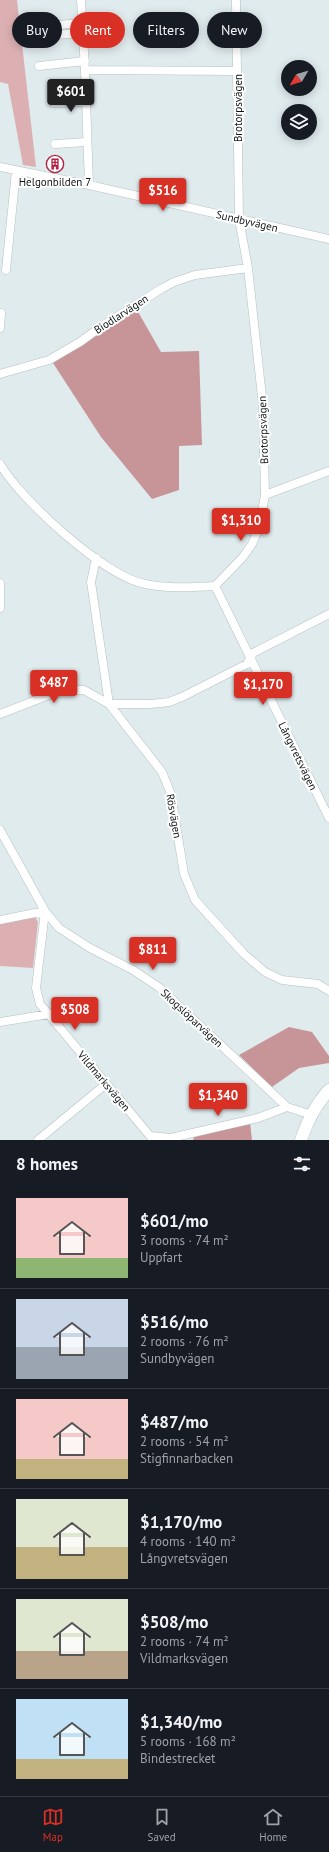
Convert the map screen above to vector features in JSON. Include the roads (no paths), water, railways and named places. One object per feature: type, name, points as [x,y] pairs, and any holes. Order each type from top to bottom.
[{"type":"street","points":[[81,0],[82,12]]},
{"type":"street","name":"Brotorpsvägen","points":[[215,586],[252,544],[260,528],[265,495],[263,406],[248,268],[239,219],[236,0]]},
{"type":"street","points":[[84,48],[89,185]]},
{"type":"street","points":[[39,66],[237,71]]},
{"type":"street","points":[[54,103],[86,102]]},
{"type":"street","points":[[56,144],[88,142]]},
{"type":"street","name":"Sundbyvägen","points":[[0,167],[89,185],[329,239]]},
{"type":"street","points":[[6,270],[16,171]]},
{"type":"street","name":"Biodlarvägen","points":[[0,374],[49,360],[80,342],[161,288],[174,282],[195,275],[248,268]]},
{"type":"street","points":[[0,328],[1,313]]},
{"type":"street","points":[[0,465],[15,484],[66,538],[114,571],[144,584],[178,587],[215,586]]},
{"type":"street","points":[[265,495],[329,472]]},
{"type":"street","name":"Rösvägen","points":[[96,558],[91,582],[109,704],[162,772],[171,794],[175,810],[184,874],[194,900],[244,954],[265,972],[282,980],[318,984],[329,991]]},
{"type":"street","points":[[0,582],[0,608]]},
{"type":"street","name":"Långvretsvägen","points":[[215,586],[329,818]]},
{"type":"street","points":[[0,714],[62,690],[84,690],[109,704],[151,704],[169,702],[247,664],[253,653],[329,614]]},
{"type":"street","name":"Skogslöparvägen","points":[[0,830],[45,911],[59,928],[90,948],[134,970],[160,988],[287,1107],[312,1115]]},
{"type":"street","points":[[0,920],[45,911]]},
{"type":"street","name":"Vildmarksvägen","points":[[45,911],[36,988],[40,1004],[149,1138]]},
{"type":"street","points":[[0,1022],[48,1014]]},
{"type":"street","points":[[38,1140],[106,1084]]},
{"type":"street","points":[[301,1140],[305,1128],[320,1100],[329,1090]]},
{"type":"street","points":[[149,1138],[172,1138],[258,1118],[287,1107]]},
{"type":"place","name":"Helgonbilden 7","points":[[55,164]]}]
